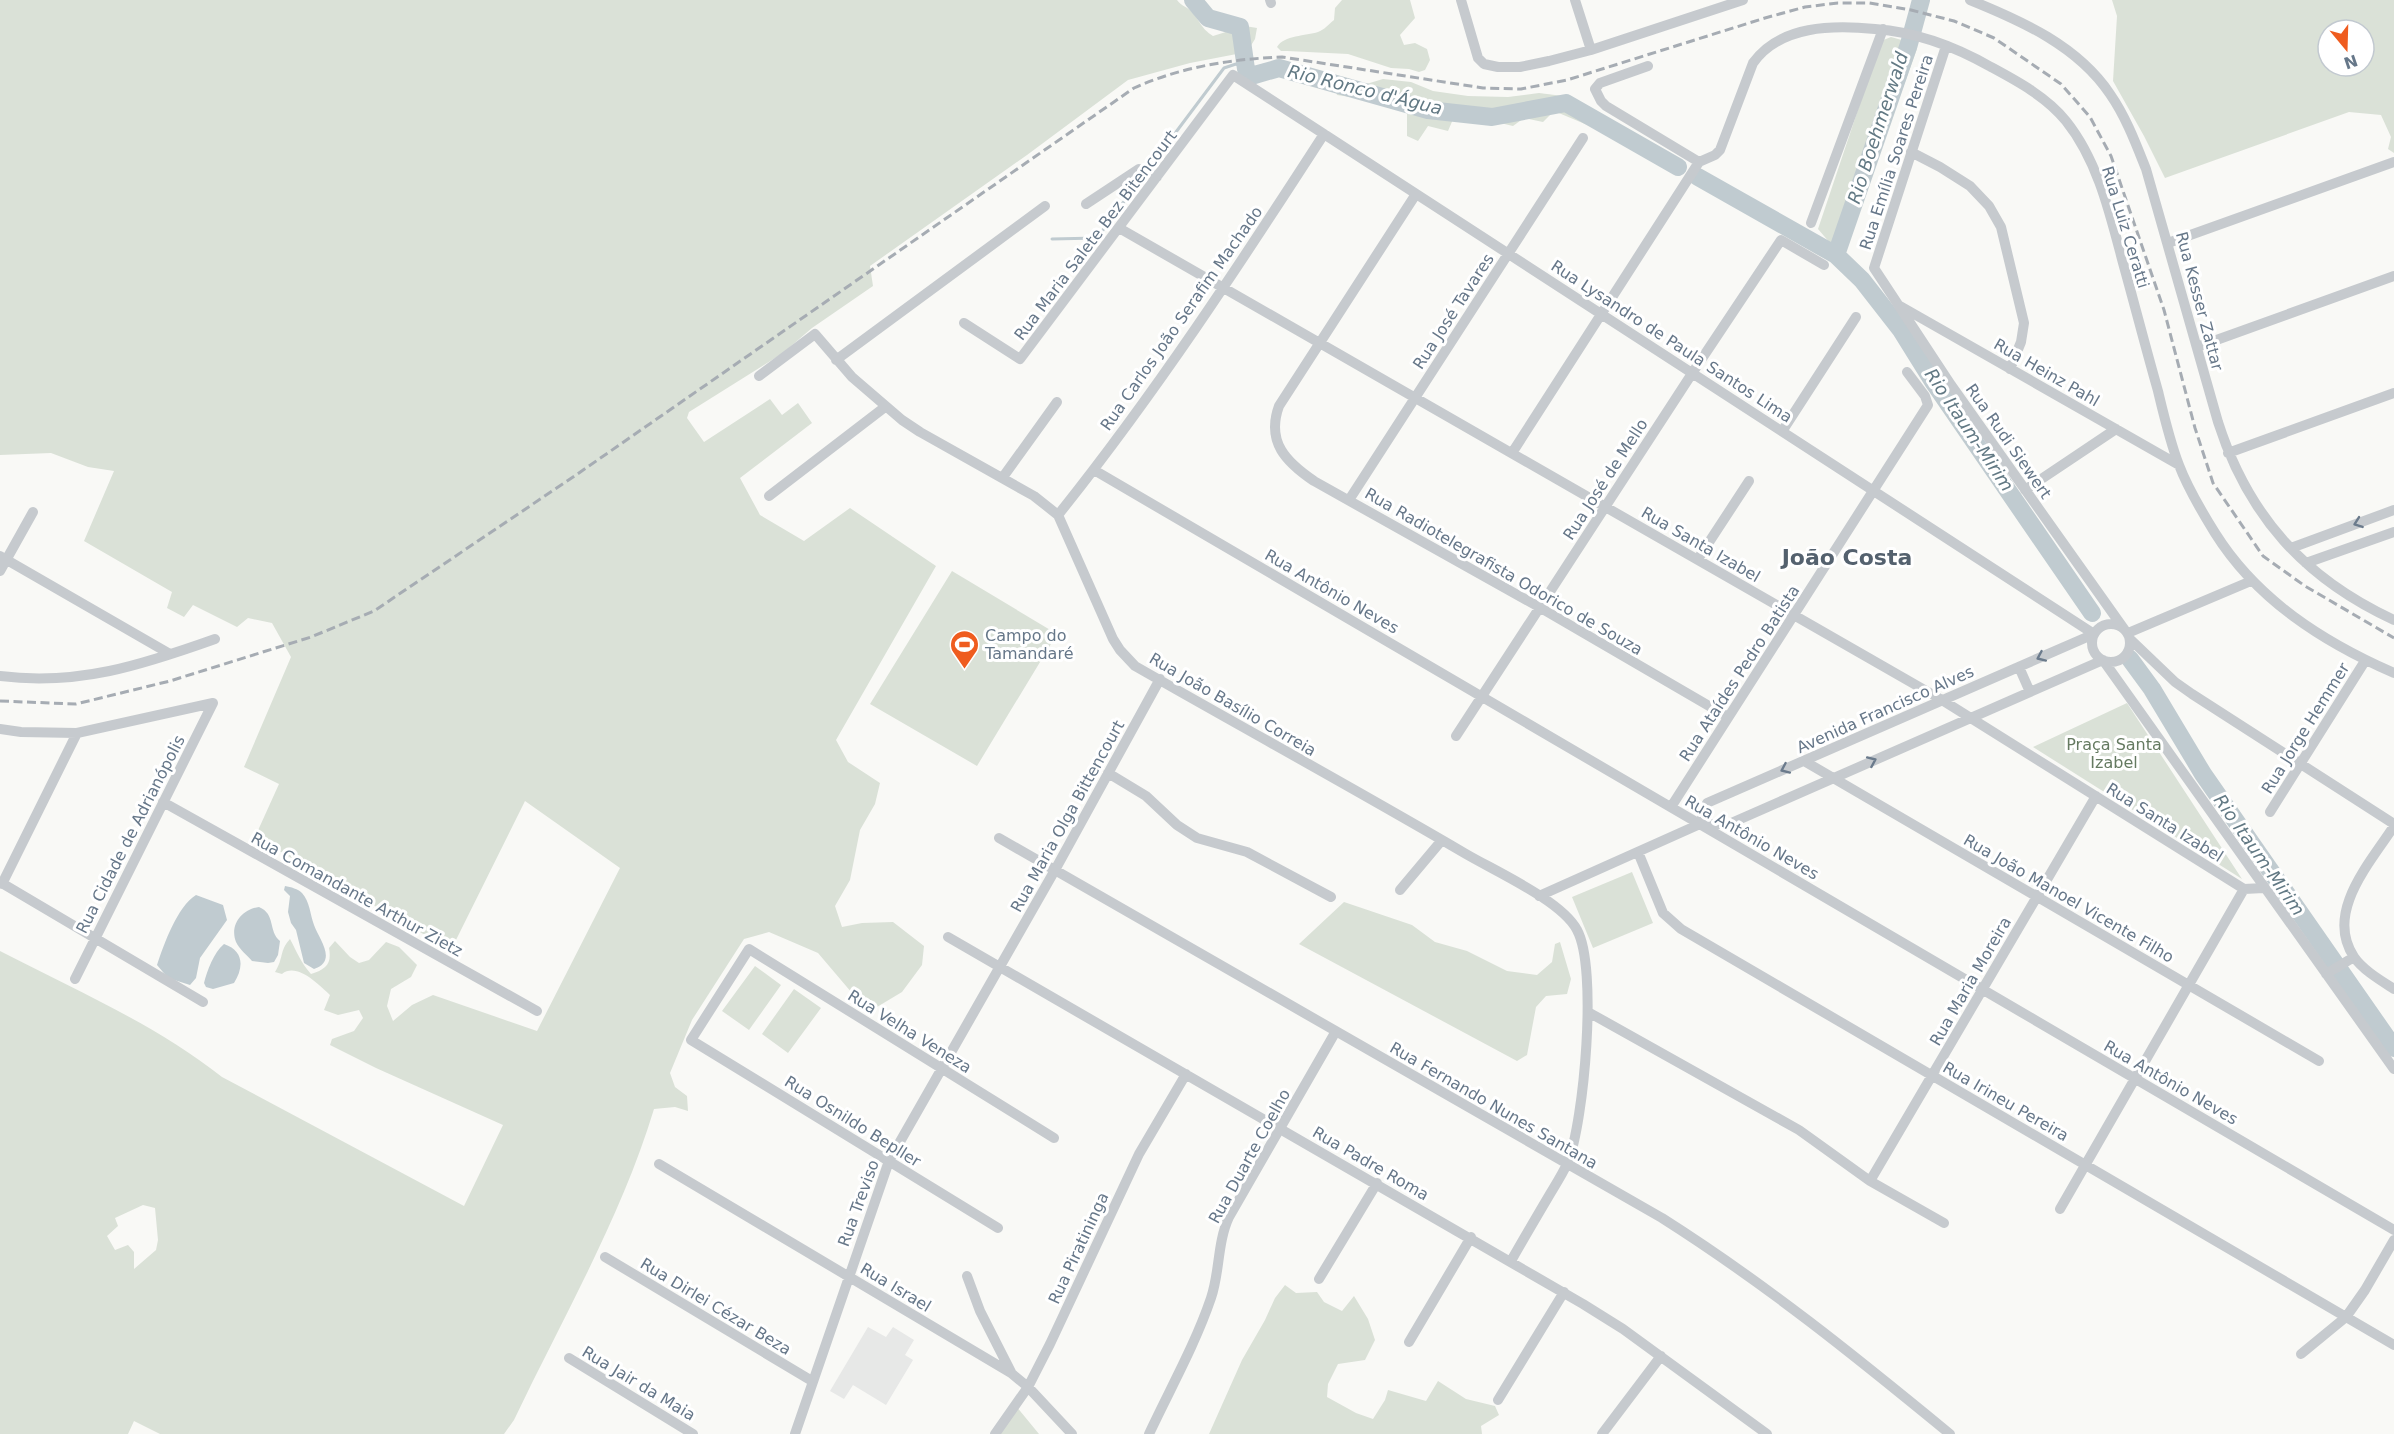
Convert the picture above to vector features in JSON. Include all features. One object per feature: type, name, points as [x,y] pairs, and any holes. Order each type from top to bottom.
[{"type":"street","points":[[1461,0],[1478,58],[1484,64],[1498,67],[1520,67],[1591,50],[1743,0]]},
{"type":"street","points":[[1575,0],[1591,50]]},
{"type":"street","name":"Rua Kesser Zattar","points":[[1970,0],[2006,15],[2044,35],[2084,64],[2102,82],[2118,107],[2137,145],[2157,203],[2228,453],[2254,505],[2306,563],[2342,592],[2394,620]]},
{"type":"street","name":"Rua Luiz Ceratti","points":[[1512,453],[1600,313],[1700,162],[1720,150],[1753,63],[1770,45],[1795,34],[1850,27],[1906,33],[1946,46],[1981,61],[2041,98],[2064,119],[2083,147],[2097,177],[2111,219],[2179,465],[2216,535],[2251,581],[2301,622],[2365,660],[2394,673]]},
{"type":"street","points":[[1811,223],[1883,29]]},
{"type":"street","name":"Rua Emília Soares Pereira","points":[[1874,268],[1946,46]]},
{"type":"street","points":[[1648,66],[1600,82],[1595,89],[1597,94],[1606,106],[1700,162]]},
{"type":"street","name":"Rua Lysandro de Paula Santos Lima","points":[[1233,75],[1874,489],[2094,634]]},
{"type":"street","name":"Rua Maria Salete Bez Bitencourt","points":[[964,323],[1020,359],[1233,75]]},
{"type":"street","name":"Rua Carlos João Serafim Machado","points":[[1058,516],[1094,470],[1224,288],[1324,134]]},
{"type":"street","name":"Rua José Tavares","points":[[1349,500],[1583,138]]},
{"type":"street","points":[[1911,152],[1940,166],[1970,186],[1989,206],[2001,227],[2024,323],[2021,342],[2010,369]]},
{"type":"street","points":[[2168,243],[2394,161]]},
{"type":"street","points":[[1086,204],[1139,169],[1156,177]]},
{"type":"street","points":[[1320,343],[1416,194]]},
{"type":"street","points":[[836,360],[1045,206]]},
{"type":"street","name":"Rua Santa Izabel","points":[[1119,228],[1942,700],[2244,889]]},
{"type":"street","name":"Rua José de Mello","points":[[1456,736],[1693,372],[1782,240],[1824,266]]},
{"type":"street","name":"Rua Rudi Siewert","points":[[1874,268],[1931,356],[2127,634]]},
{"type":"street","points":[[2197,347],[2394,276]]},
{"type":"street","name":"Rua Heinz Pahl","points":[[1900,306],[2179,465]]},
{"type":"street","points":[[1783,430],[1856,317]]},
{"type":"street","name":"Rua João Basílio Correia","points":[[759,376],[815,334],[836,360],[885,407],[920,432],[1034,496],[1058,516],[1116,645],[1135,666],[1442,840],[1566,914],[1578,931],[1587,968],[1588,1012],[1582,1089],[1567,1164],[1511,1261]]},
{"type":"street","name":"Rua Radiotelegrafista Odorico de Souza","points":[[1320,343],[1279,406],[1274,428],[1276,439],[1286,458],[1302,473],[1728,717]]},
{"type":"street","name":"Rua Ataídes Pedro Batista","points":[[1671,807],[1928,405],[1925,396],[1907,372]]},
{"type":"street","points":[[2228,453],[2394,393]]},
{"type":"street","points":[[1003,477],[1057,402]]},
{"type":"street","points":[[769,496],[885,407]]},
{"type":"street","points":[[2025,490],[2116,429]]},
{"type":"street","name":"Rua Antônio Neves","points":[[1094,470],[2394,1230]]},
{"type":"street","points":[[1698,559],[1749,481]]},
{"type":"street","points":[[2291,548],[2394,510]]},
{"type":"street","points":[[0,571],[3,558],[33,512]]},
{"type":"street","points":[[2306,563],[2394,532]]},
{"type":"street","points":[[2322,536],[2320,547],[2328,555]]},
{"type":"street","points":[[3,558],[170,654]]},
{"type":"street","points":[[2127,634],[2251,581]]},
{"type":"street","points":[[2394,989],[2376,977],[2354,957],[2346,935],[2345,911],[2355,886],[2394,825],[2184,688],[2114,624],[2103,626],[2092,639],[2094,651],[2103,660],[2394,1069]]},
{"type":"street","name":"Avenida Francisco Alves","points":[[1700,824],[1707,803],[2094,634]]},
{"type":"street","points":[[1539,896],[1700,824],[1729,824],[2103,660],[2120,659],[2128,650],[2127,634]]},
{"type":"street","points":[[0,676],[26,680],[80,678],[170,654],[215,639]]},
{"type":"street","name":"Rua Jorge Hemmer","points":[[2270,812],[2365,660]]},
{"type":"street","points":[[2019,667],[2030,692]]},
{"type":"street","name":"Rua Maria Olga Bittencourt","points":[[1000,967],[1160,680]]},
{"type":"street","name":"Rua Cidade de Adrianópolis","points":[[75,979],[213,703],[77,733]]},
{"type":"street","points":[[0,729],[21,732],[77,733],[1,883],[203,1002]]},
{"type":"street","name":"Rua João Manoel Vicente Filho","points":[[1804,761],[2319,1060]]},
{"type":"street","points":[[1108,773],[1146,796],[1178,825],[1197,838],[1247,852],[1331,897]]},
{"type":"street","name":"Rua Maria Moreira","points":[[1870,1181],[2096,796]]},
{"type":"street","name":"Rua Comandante Arthur Zietz","points":[[163,802],[537,1011]]},
{"type":"street","name":"Rua Fernando Nunes Santana","points":[[999,838],[1662,1218],[1736,1266],[1809,1319],[1950,1434]]},
{"type":"street","points":[[1400,890],[1442,840]]},
{"type":"street","name":"Rua Irineu Pereira","points":[[1638,852],[1658,903],[1669,920],[2394,1345]]},
{"type":"street","points":[[2060,1209],[2244,889],[2264,888]]},
{"type":"street","name":"Rua Padre Roma","points":[[948,937],[1564,1292],[1661,1356],[1767,1434]]},
{"type":"street","name":"Rua Velha Veneza","points":[[691,1040],[749,950],[1054,1138]]},
{"type":"street","points":[[2326,975],[2354,957]]},
{"type":"street","name":"Rua Treviso","points":[[795,1434],[889,1161],[1000,967]]},
{"type":"street","points":[[1588,1012],[1799,1130],[1870,1181],[1944,1223]]},
{"type":"street","name":"Rua Duarte Coelho","points":[[1149,1434],[1210,1300],[1217,1276],[1225,1227],[1336,1031]]},
{"type":"street","name":"Rua Osnildo Bepller","points":[[691,1040],[998,1228]]},
{"type":"street","name":"Rua Piratininga","points":[[995,1434],[1028,1387],[1139,1154],[1186,1074]]},
{"type":"street","name":"Rua Israel","points":[[659,1164],[1011,1373],[1028,1387],[1072,1434]]},
{"type":"street","points":[[1319,1279],[1377,1183]]},
{"type":"street","points":[[1408,1341],[1471,1238]]},
{"type":"street","points":[[2301,1354],[2346,1317],[2365,1290],[2394,1240]]},
{"type":"street","name":"Rua Dirlei Cézar Beza","points":[[604,1257],[812,1381]]},
{"type":"street","points":[[967,1276],[1011,1373]]},
{"type":"street","points":[[1498,1400],[1564,1292]]},
{"type":"street","points":[[1602,1434],[1661,1356]]},
{"type":"street","name":"Rua Jair da Maia","points":[[569,1358],[693,1434]]},
{"type":"shaded area","points":[[285,886],[298,890],[305,897],[325,949],[325,961],[314,969],[304,963],[296,930],[288,912],[290,896],[284,890]]},
{"type":"shaded area","points":[[196,895],[223,905],[227,920],[200,958],[196,978],[190,985],[168,978],[157,965],[177,917]]},
{"type":"shaded area","points":[[259,907],[268,914],[276,937],[280,941],[278,955],[274,962],[252,961],[241,950],[234,935],[239,918],[253,908]]},
{"type":"shaded area","points":[[224,944],[239,955],[241,965],[237,977],[234,983],[213,989],[206,987],[204,983],[209,967]]},
{"type":"shaded area","points":[[868,1327],[886,1337],[893,1327],[914,1340],[905,1355],[913,1360],[886,1405],[853,1385],[844,1399],[830,1391]]},
{"type":"green space","points":[[0,0],[1177,0],[1191,11],[1213,36],[1245,26],[1257,28],[1255,39],[1247,52],[1190,63],[1128,80],[870,266],[873,286],[812,328],[783,353],[689,412],[687,418],[704,442],[770,399],[782,415],[798,403],[812,423],[740,478],[760,515],[804,541],[850,508],[936,566],[836,740],[848,762],[880,783],[875,804],[860,830],[850,880],[835,906],[842,927],[862,923],[893,922],[924,946],[922,965],[902,992],[877,1007],[852,993],[818,953],[769,932],[744,939],[692,1020],[670,1073],[675,1087],[687,1096],[688,1111],[675,1107],[654,1109],[625,1189],[590,1267],[514,1420],[504,1434],[160,1434],[134,1421],[128,1434],[0,1434],[0,951],[142,1024],[170,1040],[222,1077],[464,1206],[503,1125],[330,1045],[332,1039],[354,1031],[363,1018],[359,1010],[338,1015],[324,1010],[330,995],[308,976],[294,971],[282,974],[275,972],[284,947],[290,939],[311,974],[327,965],[330,958],[329,948],[335,941],[359,963],[369,960],[386,942],[399,947],[417,965],[411,977],[391,989],[387,1006],[393,1021],[412,1005],[433,995],[537,1031],[620,868],[525,801],[451,950],[255,837],[279,784],[244,767],[291,657],[272,623],[248,618],[237,627],[193,605],[184,617],[167,608],[172,592],[84,541],[114,471],[88,467],[51,453],[0,455]],"holes":[[[143,1205],[155,1208],[158,1240],[156,1250],[134,1269],[134,1252],[128,1245],[115,1250],[107,1236],[118,1226],[115,1218]]]},
{"type":"green space","points":[[1342,0],[1410,0],[1415,18],[1400,35],[1404,45],[1415,43],[1427,49],[1430,60],[1425,70],[1419,72],[1391,68],[1348,54],[1281,51],[1277,47],[1285,40],[1318,32],[1324,28],[1334,20],[1335,8]]},
{"type":"green space","points":[[2112,0],[2394,0],[2394,153],[2388,149],[2391,137],[2381,115],[2349,112],[2165,178],[2113,81],[2117,16]]},
{"type":"green space","points":[[1891,37],[1916,44],[1917,49],[1850,233],[1830,243],[1818,229],[1881,41]]},
{"type":"green space","points":[[1383,79],[1411,82],[1433,91],[1468,96],[1508,97],[1539,93],[1571,97],[1675,159],[1667,164],[1616,137],[1554,111],[1543,122],[1524,118],[1513,126],[1475,117],[1454,117],[1448,131],[1428,126],[1418,141],[1407,136],[1407,112],[1392,104],[1381,106],[1371,100],[1337,95],[1335,88],[1346,82],[1363,85]]},
{"type":"green space","name":"Campo do Tamandaré","points":[[952,571],[1057,634],[977,766],[870,704]]},
{"type":"green space","name":"Praça Santa Izabel","points":[[2127,703],[2242,879],[2033,747]]},
{"type":"green space","points":[[1632,872],[1653,923],[1593,948],[1572,897]]},
{"type":"green space","points":[[1344,902],[1412,925],[1435,942],[1467,951],[1507,971],[1537,975],[1552,962],[1555,944],[1560,942],[1571,979],[1567,994],[1546,996],[1536,1007],[1527,1055],[1517,1061],[1299,944]]},
{"type":"green space","points":[[755,966],[781,985],[749,1030],[722,1011]]},
{"type":"green space","points":[[794,989],[821,1008],[788,1053],[762,1034]]},
{"type":"green space","points":[[1285,1285],[1296,1293],[1317,1292],[1324,1302],[1342,1311],[1354,1296],[1368,1319],[1375,1340],[1365,1360],[1338,1364],[1328,1384],[1327,1397],[1356,1413],[1373,1419],[1385,1400],[1388,1390],[1426,1401],[1438,1381],[1466,1399],[1495,1406],[1499,1415],[1481,1426],[1482,1434],[1209,1434],[1242,1360],[1275,1298]]},
{"type":"green space","points":[[1016,1406],[1039,1434],[997,1434]]},
{"type":"waterway","name":"Rio Ronco d'Água","points":[[1193,0],[1208,18],[1240,27],[1246,69],[1251,76],[1279,68],[1428,110],[1492,117],[1566,103],[1678,167]]},
{"type":"waterway","name":"Rio Boehmerwald","points":[[1836,255],[1909,44],[1921,0]]},
{"type":"waterway","points":[[1167,144],[1224,68],[1236,64],[1246,69]]},
{"type":"waterway","name":"Rio Itaum-Mirim","points":[[1698,177],[1836,255],[1862,280],[1901,330],[1934,383],[2092,613]]},
{"type":"waterway","points":[[1052,239],[1097,238],[1140,180]]},
{"type":"waterway","name":"Rio Itaum-Mirim","points":[[2130,659],[2152,689],[2203,774],[2394,1048]]},
{"type":"railway","points":[[0,701],[76,704],[170,681],[311,637],[374,611],[576,475],[1134,88],[1152,81],[1206,65],[1282,57],[1483,88],[1521,89],[1567,80],[1805,7],[1838,3],[1869,3],[1911,10],[1954,21],[1994,38],[2061,84],[2090,117],[2111,156],[2164,310],[2195,428],[2213,483],[2263,556],[2305,586],[2394,638]]},
{"type":"place","name":"Campo do Tamandaré","points":[[964,670]]},
{"type":"district","name":"João Costa","points":[[1847,557]]}]
